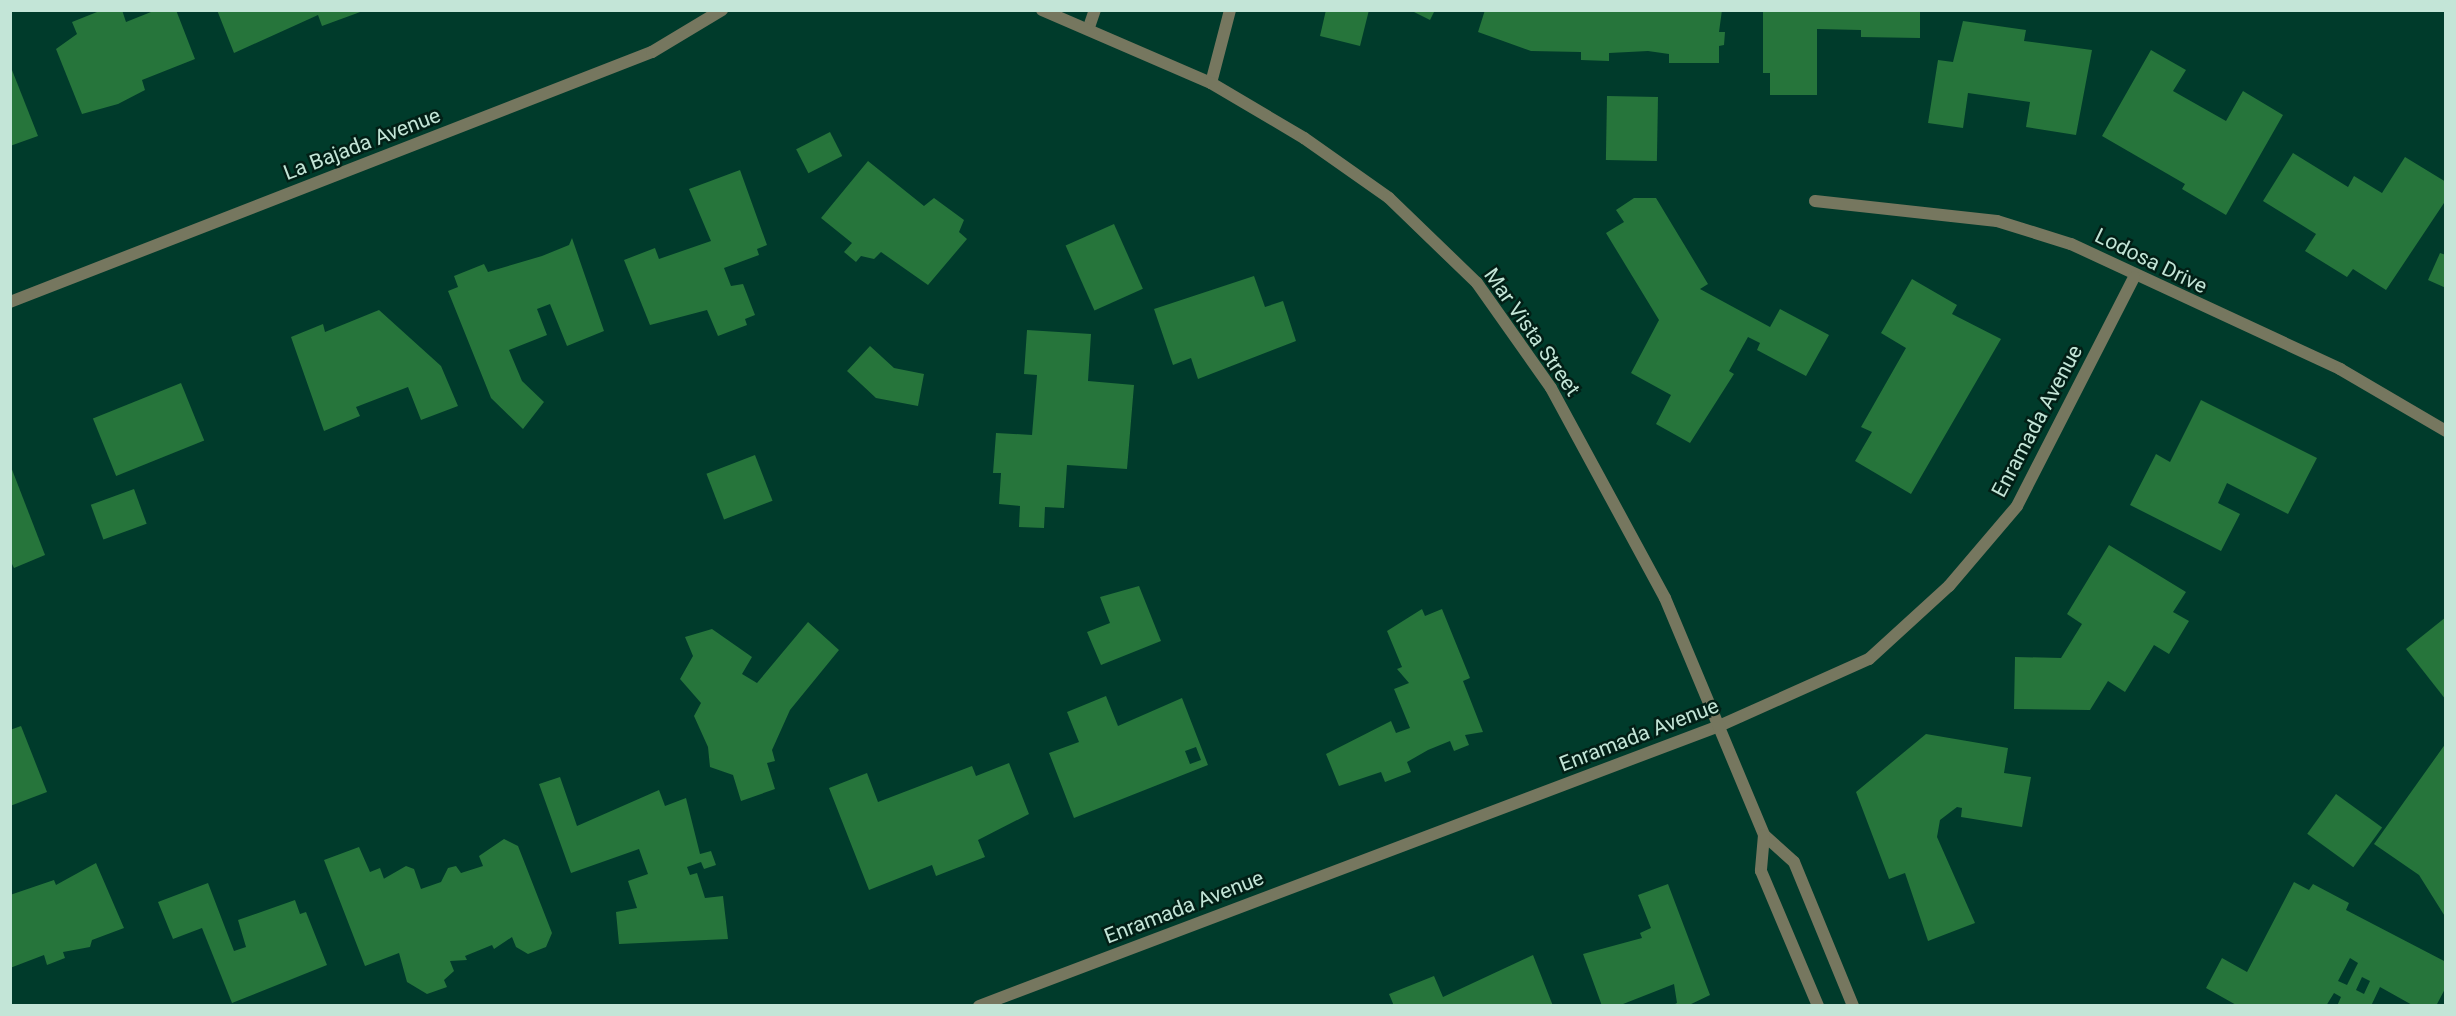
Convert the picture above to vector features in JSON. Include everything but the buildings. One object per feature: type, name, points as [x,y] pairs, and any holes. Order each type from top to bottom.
[{"type":"street","name":"La Bajada Avenue","points":[[10,302],[652,52],[722,10]]},
{"type":"street","name":"Mar Vista Street","points":[[1042,10],[1089,27],[1211,83],[1389,198],[1477,283],[1551,388],[1665,598],[1764,835],[1794,861],[1853,1005]]},
{"type":"street","points":[[1089,27],[1095,10]]},
{"type":"street","points":[[1211,83],[1230,10]]},
{"type":"street","name":"Lodosa Drive","points":[[1815,201],[1997,221],[2071,244],[2134,277],[2340,369],[2445,431]]},
{"type":"street","name":"Enramada Avenue","points":[[979,1005],[1719,726],[1869,659],[1950,586],[2017,506],[2134,277]]},
{"type":"street","name":"Mar Vista Street","points":[[1764,835],[1761,871],[1818,1005]]}]
